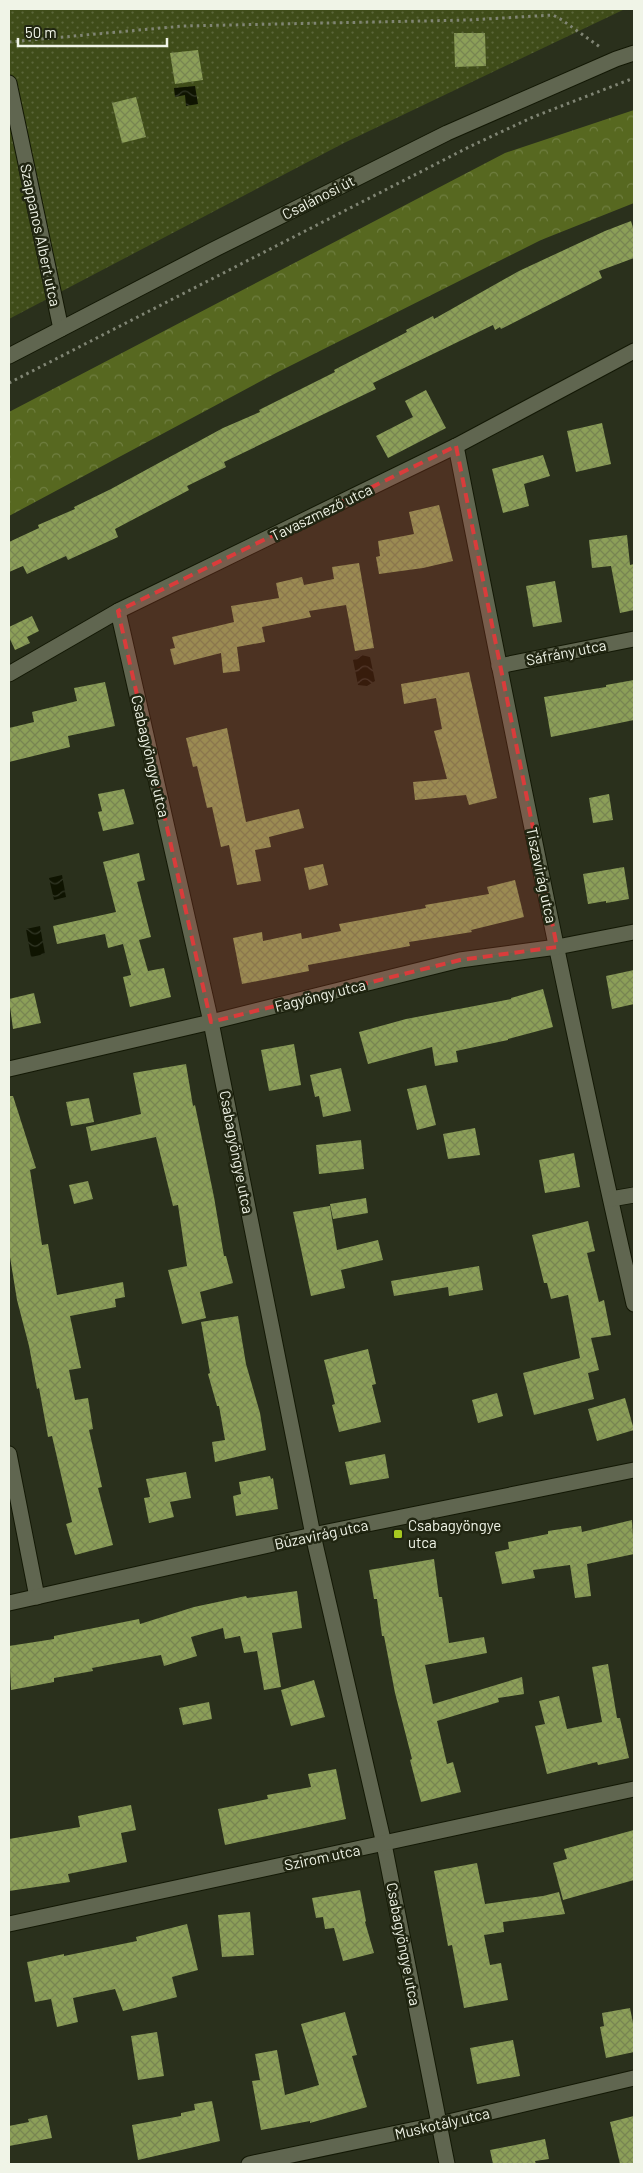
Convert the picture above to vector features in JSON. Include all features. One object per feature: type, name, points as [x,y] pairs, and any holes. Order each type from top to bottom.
[{"type":"street","name":"Csalánosi út","points":[[9,356],[447,133],[616,59],[634,53]]},
{"type":"street","name":"Szappanos Albert utca","points":[[9,83],[61,329]]},
{"type":"street","name":"Tavaszmező utca","points":[[9,674],[118,611],[456,446],[634,351]]},
{"type":"street","name":"Tiszavirág utca","points":[[456,446],[499,666],[610,1200],[634,1304]]},
{"type":"street","name":"Csabagyöngye utca","points":[[118,611],[211,1022],[313,1535],[384,1844],[447,2164]]},
{"type":"street","name":"Sáfrány utca","points":[[499,666],[634,639]]},
{"type":"street","name":"Fagyöngy utca","points":[[9,1069],[211,1022],[460,960],[558,947],[634,932]]},
{"type":"street","points":[[610,1200],[634,1195]]},
{"type":"street","points":[[9,1454],[37,1597]]},
{"type":"street","name":"Búzavirág utca","points":[[9,1603],[313,1535],[634,1470]]},
{"type":"street","name":"Szirom utca","points":[[9,1924],[634,1789]]},
{"type":"street","name":"Muskotály utca","points":[[249,2164],[440,2124],[634,2078]]},
{"type":"path","points":[[9,42],[182,26],[470,20],[552,15],[562,20],[616,59]]},
{"type":"path","points":[[9,383],[469,147],[533,117],[634,78]]},
{"type":"highlighted area","points":[[456,446],[557,947],[460,960],[211,1022],[118,611]]},
{"type":"green space","points":[[9,9],[625,9],[344,143],[9,319]]},
{"type":"green space","points":[[634,110],[634,203],[541,240],[276,373],[9,516],[9,412],[505,153]]},
{"type":"water","points":[[195,86],[198,104],[186,106],[185,95],[175,97],[174,88]]},
{"type":"water","points":[[361,655],[370,657],[375,681],[367,686],[358,685],[353,660]]},
{"type":"water","points":[[62,875],[66,897],[54,900],[49,878]]},
{"type":"water","points":[[40,926],[45,954],[31,957],[26,929]]},
{"type":"building","points":[[454,33],[485,33],[486,66],[455,67]]},
{"type":"building","points":[[198,50],[203,80],[175,84],[170,53]]},
{"type":"building","points":[[136,97],[146,137],[122,143],[112,103]]},
{"type":"building","points":[[631,221],[634,231],[634,258],[599,271],[602,278],[501,329],[500,327],[495,330],[493,325],[373,383],[376,389],[224,462],[226,467],[187,486],[189,490],[115,529],[118,537],[68,560],[66,556],[27,574],[23,566],[9,572],[9,542],[39,528],[38,525],[75,509],[74,507],[223,428],[260,412],[259,410],[335,372],[334,370],[407,332],[406,330],[433,316],[434,319],[519,271]]},
{"type":"building","points":[[426,390],[446,428],[388,458],[376,436],[413,417],[405,401]]},
{"type":"building","points":[[602,423],[611,464],[576,472],[567,431]]},
{"type":"building","points":[[543,455],[550,476],[524,484],[529,506],[503,513],[492,469]]},
{"type":"building","points":[[439,505],[453,561],[423,568],[379,574],[376,557],[380,556],[378,541],[414,534],[409,512]]},
{"type":"building","points":[[627,535],[630,565],[634,564],[634,610],[620,613],[611,566],[592,568],[589,540]]},
{"type":"building","points":[[359,563],[374,648],[355,651],[346,605],[309,611],[311,617],[262,627],[265,642],[237,647],[240,671],[223,673],[221,653],[174,665],[170,649],[175,648],[172,637],[234,622],[231,606],[279,598],[276,583],[302,577],[304,585],[334,579],[332,567]]},
{"type":"building","points":[[555,581],[562,622],[533,627],[526,586]]},
{"type":"building","points":[[32,616],[39,631],[27,637],[30,643],[15,650],[9,637],[9,627]]},
{"type":"building","points":[[469,672],[497,798],[469,805],[466,795],[415,800],[413,782],[447,779],[434,731],[442,729],[436,698],[404,704],[401,684]]},
{"type":"building","points":[[634,680],[634,720],[551,737],[544,697],[606,687],[606,685]]},
{"type":"building","points":[[105,682],[115,726],[68,736],[70,747],[9,762],[9,728],[34,722],[32,712],[77,701],[74,688]]},
{"type":"building","points":[[227,728],[246,822],[299,809],[304,828],[269,837],[271,847],[255,850],[261,881],[237,885],[229,845],[221,847],[212,807],[207,808],[197,766],[193,767],[186,738]]},
{"type":"building","points":[[124,789],[134,824],[103,831],[98,812],[102,811],[98,794]]},
{"type":"building","points":[[609,794],[613,820],[593,823],[589,798]]},
{"type":"building","points":[[139,853],[145,880],[137,882],[151,937],[139,940],[148,971],[164,968],[171,997],[130,1007],[123,977],[131,975],[123,944],[108,948],[105,934],[57,944],[53,926],[116,912],[103,862]]},
{"type":"building","points":[[323,864],[328,885],[309,890],[304,868]]},
{"type":"building","points":[[624,867],[629,899],[588,904],[583,874]]},
{"type":"building","points":[[515,880],[524,917],[471,930],[472,932],[409,942],[410,946],[308,965],[309,971],[242,984],[233,938],[262,932],[263,941],[301,933],[302,939],[341,931],[339,924],[426,908],[425,905],[489,894],[487,887]]},
{"type":"building","points":[[634,970],[634,1004],[612,1009],[606,976]]},
{"type":"building","points":[[543,989],[553,1027],[508,1040],[456,1051],[458,1062],[435,1066],[432,1047],[368,1064],[359,1032],[406,1019],[511,999]]},
{"type":"building","points":[[34,993],[41,1023],[13,1029],[9,999]]},
{"type":"building","points":[[294,1044],[301,1085],[269,1091],[261,1050]]},
{"type":"building","points":[[186,1064],[193,1106],[195,1105],[214,1197],[224,1256],[226,1256],[233,1283],[200,1292],[206,1318],[182,1324],[168,1270],[187,1266],[178,1205],[173,1206],[156,1137],[91,1151],[86,1127],[141,1114],[133,1073]]},
{"type":"building","points":[[341,1068],[351,1111],[323,1117],[319,1096],[315,1097],[310,1075]]},
{"type":"building","points":[[426,1085],[436,1125],[417,1130],[407,1089]]},
{"type":"building","points":[[9,1096],[13,1096],[36,1168],[30,1170],[42,1245],[48,1244],[57,1295],[123,1282],[125,1297],[115,1299],[116,1307],[70,1316],[81,1368],[69,1370],[75,1400],[88,1398],[93,1429],[89,1430],[102,1487],[98,1488],[113,1545],[75,1555],[66,1524],[72,1522],[52,1436],[48,1437],[39,1388],[37,1389],[29,1346],[17,1300],[9,1251]]},
{"type":"building","points":[[89,1098],[94,1122],[71,1126],[66,1102]]},
{"type":"building","points":[[475,1128],[480,1155],[448,1159],[443,1134]]},
{"type":"building","points":[[361,1140],[364,1169],[319,1174],[316,1145]]},
{"type":"building","points":[[574,1153],[580,1187],[545,1193],[539,1160]]},
{"type":"building","points":[[88,1181],[93,1199],[74,1204],[69,1185]]},
{"type":"building","points":[[366,1198],[368,1213],[333,1219],[330,1204]]},
{"type":"building","points":[[330,1206],[337,1250],[378,1240],[383,1260],[341,1270],[345,1288],[311,1296],[293,1212]]},
{"type":"building","points":[[588,1221],[595,1251],[587,1253],[599,1302],[604,1300],[611,1335],[591,1338],[599,1370],[588,1373],[594,1399],[534,1415],[523,1373],[580,1358],[568,1295],[551,1299],[547,1283],[544,1283],[532,1235]]},
{"type":"building","points":[[479,1266],[483,1290],[449,1296],[448,1287],[394,1296],[391,1281]]},
{"type":"building","points":[[238,1316],[246,1364],[260,1413],[266,1450],[215,1462],[212,1442],[225,1440],[219,1406],[217,1406],[208,1374],[210,1373],[201,1322]]},
{"type":"building","points":[[368,1349],[376,1384],[372,1385],[381,1422],[339,1432],[332,1405],[335,1404],[324,1360]]},
{"type":"building","points":[[497,1393],[503,1416],[478,1423],[472,1400]]},
{"type":"building","points":[[625,1398],[634,1430],[597,1441],[588,1409]]},
{"type":"building","points":[[385,1454],[389,1478],[350,1485],[345,1462]]},
{"type":"building","points":[[186,1472],[191,1498],[170,1502],[174,1517],[149,1523],[144,1498],[150,1497],[146,1479]]},
{"type":"building","points":[[270,1476],[271,1479],[273,1478],[278,1509],[236,1516],[233,1496],[241,1494],[239,1482]]},
{"type":"building","points":[[632,1520],[634,1554],[587,1564],[591,1596],[575,1598],[570,1565],[533,1570],[535,1578],[502,1584],[495,1552],[509,1549],[508,1542],[548,1534],[548,1531],[581,1526],[582,1532]]},
{"type":"building","points":[[434,1559],[439,1597],[442,1597],[449,1643],[484,1637],[487,1653],[425,1665],[433,1704],[522,1677],[524,1694],[498,1698],[499,1702],[437,1721],[447,1764],[453,1762],[461,1792],[421,1802],[395,1693],[384,1636],[382,1636],[377,1599],[374,1599],[369,1570]]},
{"type":"building","points":[[297,1591],[302,1628],[272,1633],[281,1687],[264,1690],[257,1651],[244,1653],[240,1636],[225,1639],[223,1628],[191,1637],[197,1656],[164,1666],[161,1655],[92,1668],[93,1671],[54,1678],[54,1682],[11,1690],[9,1646],[54,1639],[54,1636],[139,1619],[140,1624],[194,1607],[246,1596],[247,1598]]},
{"type":"building","points":[[608,1664],[617,1718],[620,1718],[629,1758],[598,1765],[597,1762],[547,1774],[535,1726],[545,1724],[539,1701],[559,1696],[567,1729],[602,1722],[592,1667]]},
{"type":"building","points":[[314,1680],[325,1717],[291,1726],[281,1690]]},
{"type":"building","points":[[209,1702],[212,1719],[183,1725],[179,1708]]},
{"type":"building","points":[[336,1769],[346,1819],[225,1845],[218,1809],[268,1799],[267,1795],[311,1787],[308,1774]]},
{"type":"building","points":[[131,1805],[136,1830],[121,1833],[127,1862],[68,1874],[70,1882],[9,1891],[9,1839],[80,1827],[78,1816]]},
{"type":"building","points":[[634,1830],[634,1880],[563,1900],[553,1863],[567,1859],[564,1849]]},
{"type":"building","points":[[477,1863],[485,1904],[559,1892],[565,1914],[503,1922],[504,1932],[484,1935],[490,1965],[501,1963],[508,2000],[464,2008],[452,1945],[448,1946],[434,1871]]},
{"type":"building","points":[[360,1890],[365,1922],[374,1953],[343,1961],[334,1928],[325,1929],[323,1917],[316,1918],[312,1898]]},
{"type":"building","points":[[250,1912],[254,1955],[222,1957],[218,1915]]},
{"type":"building","points":[[187,1924],[198,1970],[172,1977],[177,1997],[123,2011],[115,1989],[73,1998],[78,2022],[57,2027],[51,1999],[35,2002],[27,1962],[137,1941],[136,1937]]},
{"type":"building","points":[[630,2008],[634,2028],[634,2052],[606,2058],[600,2027],[604,2026],[602,2013]]},
{"type":"building","points":[[345,2012],[357,2055],[352,2056],[367,2107],[310,2123],[310,2121],[261,2130],[252,2081],[260,2080],[255,2054],[277,2050],[285,2095],[319,2085],[301,2024]]},
{"type":"building","points":[[157,2032],[164,2076],[138,2080],[131,2036]]},
{"type":"building","points":[[513,2040],[520,2076],[477,2084],[470,2048]]},
{"type":"building","points":[[212,2101],[220,2141],[138,2160],[132,2125],[181,2116],[181,2113],[195,2110],[194,2104]]},
{"type":"building","points":[[47,2115],[52,2138],[9,2146],[9,2126],[29,2122],[28,2119]]},
{"type":"building","points":[[634,2116],[634,2164],[620,2164],[610,2122]]},
{"type":"building","points":[[545,2139],[549,2159],[535,2161],[536,2164],[493,2164],[490,2150]]},
{"type":"place","name":"Csabagyöngye utca","points":[[398,1534]]}]
